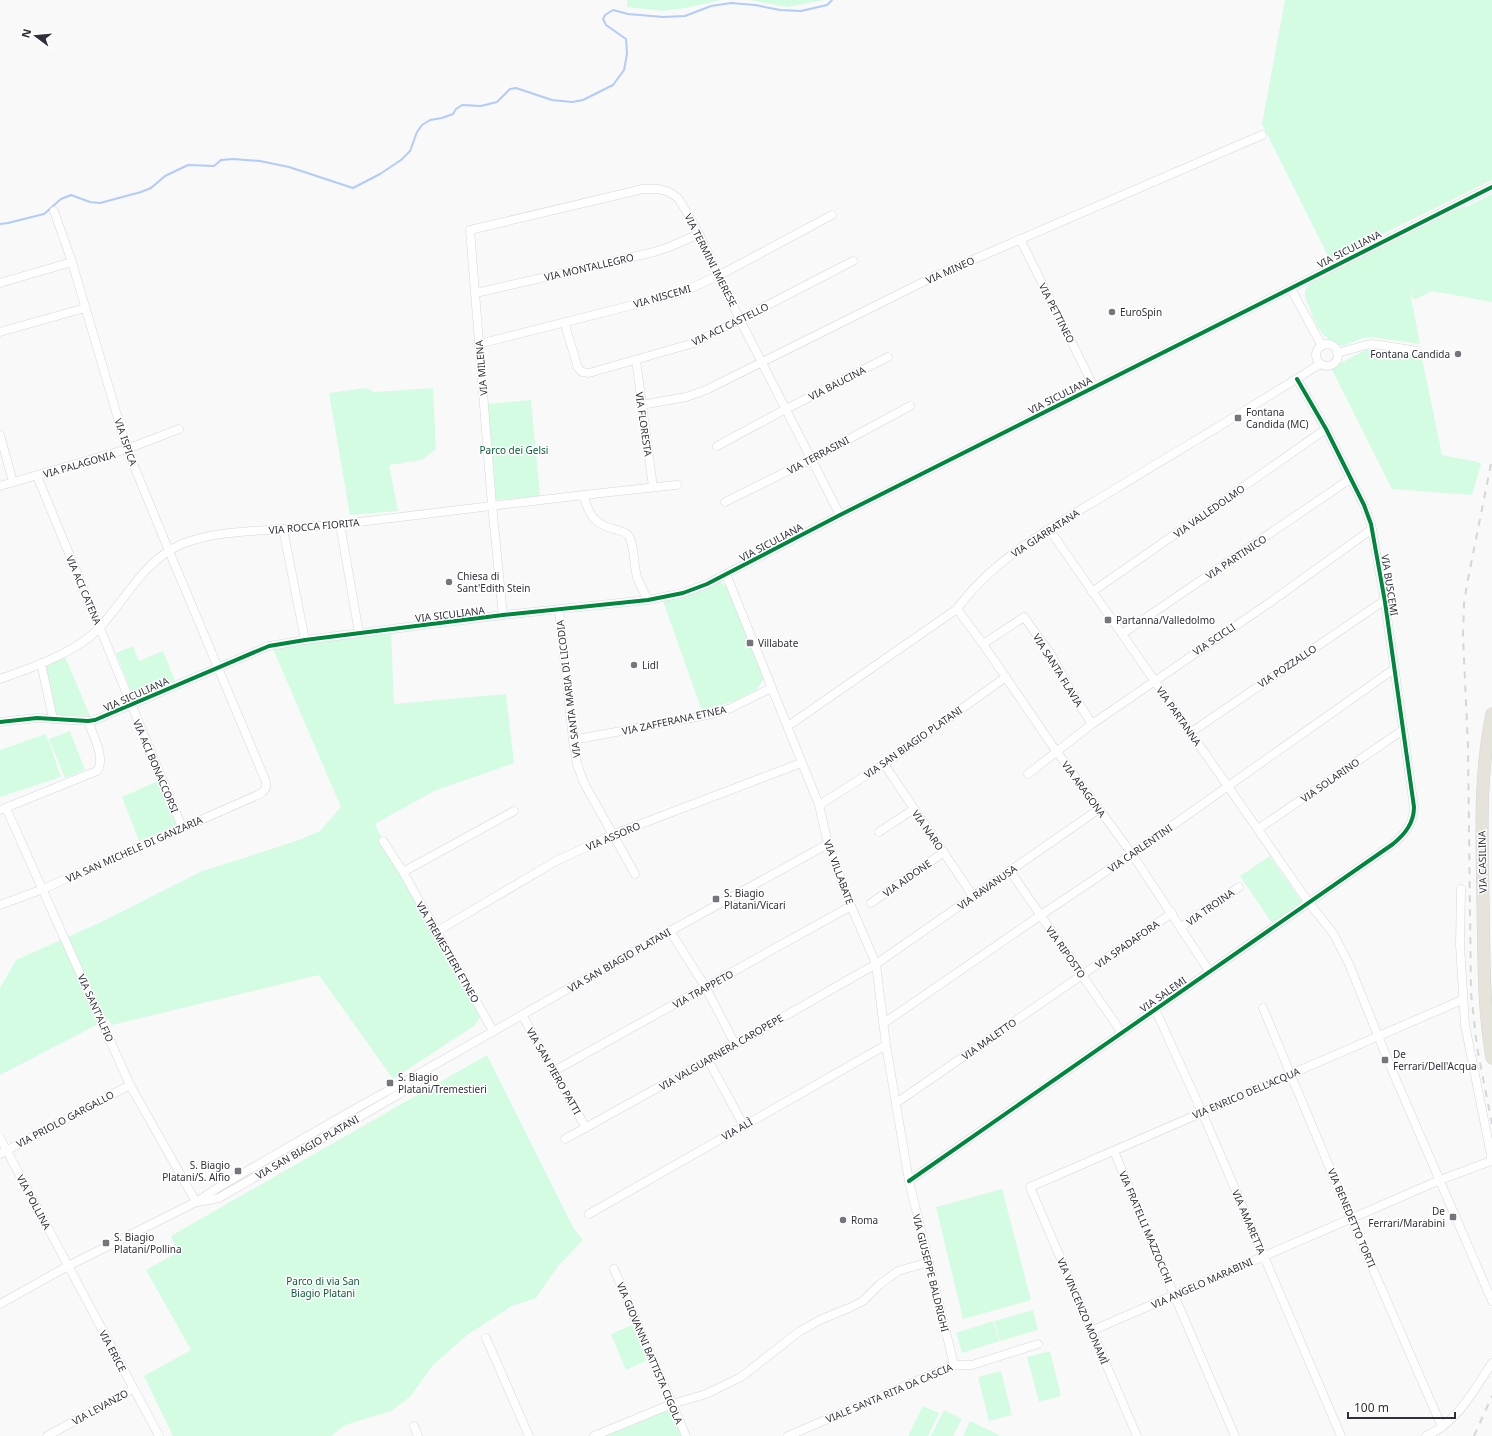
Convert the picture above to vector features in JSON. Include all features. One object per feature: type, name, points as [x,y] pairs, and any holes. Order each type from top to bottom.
[{"type":"main road","name":"VIA CASILINA","points":[[1492,714],[1484,766],[1482,839],[1484,980],[1486,1014],[1492,1058]]},
{"type":"street","name":"VIA MINEO","points":[[641,405],[696,394],[762,363],[933,277],[1262,135]]},
{"type":"street","name":"VIA SICULIANA","points":[[0,722],[37,718],[88,721],[97,720],[130,704],[269,646],[305,640],[503,615],[648,600],[691,591],[1094,387],[1105,380],[1292,289],[1319,273],[1492,187]]},
{"type":"street","name":"VIA TERMINI IMERESE","points":[[470,230],[653,188],[664,190],[678,198],[720,275],[740,320],[840,515]]},
{"type":"street","name":"VIA ISPICA","points":[[54,211],[72,262],[127,449],[217,668],[266,782],[265,789]]},
{"type":"street","name":"VIA NISCEMI","points":[[479,344],[677,294],[720,275],[832,216]]},
{"type":"street","name":"VIA MILENA","points":[[470,230],[492,505],[503,615]]},
{"type":"street","name":"VIA MONTALLEGRO","points":[[476,293],[654,252],[699,234]]},
{"type":"street","name":"VIA PETTINEO","points":[[1020,239],[1094,387]]},
{"type":"street","name":"VIA ACI CASTELLO","points":[[564,322],[577,366],[582,372],[589,373],[694,343],[853,261]]},
{"type":"street","points":[[0,283],[72,262]]},
{"type":"street","points":[[1292,289],[1322,346]]},
{"type":"street","points":[[0,332],[85,308]]},
{"type":"street","points":[[1337,353],[1370,344],[1417,351]]},
{"type":"street","points":[[1322,346],[1334,347],[1337,353],[1336,361],[1331,365],[1326,366],[1320,364],[1316,354],[1317,350],[1322,346]]},
{"type":"street","name":"VIA BAUCINA","points":[[717,446],[888,357]]},
{"type":"street","name":"VIA FLORESTA","points":[[636,360],[653,487]]},
{"type":"street","name":"VIA GIARRATANA","points":[[788,726],[957,609],[974,587],[996,568],[1049,529],[1320,364]]},
{"type":"street","name":"VIA BUSCEMI","points":[[1297,379],[1326,429],[1366,510],[1372,529],[1384,600],[1414,810]]},
{"type":"street","name":"VIA TERRASINI","points":[[725,502],[812,459],[910,406]]},
{"type":"street","name":"VIA PALAGONIA","points":[[0,486],[127,449],[179,429]]},
{"type":"street","name":"VIA VALLEDOLMO","points":[[1092,592],[1326,429]]},
{"type":"street","points":[[0,435],[13,482]]},
{"type":"street","name":"VIA ACI CATENA","points":[[37,476],[130,704]]},
{"type":"street","name":"VIA PARTINICO","points":[[1122,634],[1350,479]]},
{"type":"street","name":"VIA ROCCA FIORITA","points":[[0,678],[40,663],[75,646],[100,628],[141,575],[169,552],[189,541],[223,534],[340,524],[492,505],[677,485]]},
{"type":"street","points":[[583,495],[590,513],[595,520],[629,536],[632,544],[637,577],[648,600]]},
{"type":"street","points":[[340,524],[359,634]]},
{"type":"street","points":[[283,529],[305,640]]},
{"type":"street","name":"VIA PARTANNA","points":[[1049,529],[1309,904],[1328,926],[1340,946],[1492,1301]]},
{"type":"street","name":"VIA SCICLI","points":[[1028,774],[1092,724],[1154,680],[1272,601],[1372,529]]},
{"type":"street","name":"VIA VILLABATE","points":[[726,574],[819,805],[828,844],[851,906],[876,964],[886,1045],[909,1181]]},
{"type":"street","name":"VIA POZZALLO","points":[[1190,733],[1384,600]]},
{"type":"street","name":"VIA SANTA MARIA DI LICODIA","points":[[559,609],[573,740],[577,764],[584,783],[635,874]]},
{"type":"street","name":"VIA ARAGONA","points":[[957,609],[1132,854],[1209,971]]},
{"type":"street","name":"VIA SANTA FLAVIA","points":[[983,644],[1024,617],[1050,653],[1070,691],[1092,724]]},
{"type":"street","points":[[40,663],[53,719]]},
{"type":"street","name":"VIA CARLENTINI","points":[[884,1024],[1040,915],[1132,854],[1394,669]]},
{"type":"street","name":"VIA SAN BIAGIO PLATANI","points":[[819,805],[884,764],[1006,677]]},
{"type":"street","name":"VIA ZAFFERANA ETNEA","points":[[573,740],[677,722],[712,714],[731,708],[771,688]]},
{"type":"street","name":"VIA ACI BONACCORSI","points":[[130,704],[182,827]]},
{"type":"street","points":[[3,809],[97,771],[100,767],[101,758],[88,721]]},
{"type":"street","name":"VIA SOLARINO","points":[[1258,829],[1403,730]]},
{"type":"street","name":"VIA ASSORO","points":[[436,932],[556,861],[612,835],[801,763]]},
{"type":"street","name":"VIA NARO","points":[[884,764],[973,896]]},
{"type":"street","name":"VIA SAN MICHELE DI GANZARIA","points":[[0,905],[43,889],[260,794],[265,789]]},
{"type":"street","name":"VIA SANT'ALFIO","points":[[3,809],[43,889],[130,1085],[196,1202]]},
{"type":"street","points":[[880,832],[914,809]]},
{"type":"street","name":"VIA RAVANUSA","points":[[876,964],[1099,809]]},
{"type":"street","points":[[403,872],[514,810]]},
{"type":"street","name":"VIA SALEMI","points":[[909,1181],[1209,971],[1309,904],[1401,837],[1411,823],[1414,810]]},
{"type":"street","name":"VIA TREMESTIERI ETNEO","points":[[383,841],[403,872],[493,1031]]},
{"type":"street","name":"VIA SAN BIAGIO PLATANI","points":[[0,1304],[68,1266],[196,1202],[219,1187],[353,1110],[670,931],[828,844]]},
{"type":"street","name":"VIA AIDONE","points":[[871,903],[944,852]]},
{"type":"street","name":"VIA RIPOSTO","points":[[1010,871],[1122,1033]]},
{"type":"street","name":"VIA TROINA","points":[[1181,927],[1239,887]]},
{"type":"street","points":[[1461,889],[1460,934],[1462,1000]]},
{"type":"street","name":"VIA TRAPPETO","points":[[554,1071],[706,988],[851,906]]},
{"type":"street","name":"VIA SPADAFORA","points":[[1082,975],[1172,913]]},
{"type":"street","points":[[670,931],[706,988],[735,1044]]},
{"type":"street","name":"VIA VALGUARNERA CAROPEPE","points":[[565,1139],[708,1060],[876,964]]},
{"type":"street","name":"VIA MALETTO","points":[[896,1103],[1082,975]]},
{"type":"street","name":"VIA ENRICO DELL'ACQUA","points":[[1030,1187],[1462,1000]]},
{"type":"street","name":"VIA ANGELO MARABINI","points":[[1091,1331],[1440,1180],[1490,1161],[1467,1040],[1462,1000]]},
{"type":"street","name":"VIA BENEDETTO TORTI","points":[[1263,1008],[1351,1219],[1442,1427]]},
{"type":"street","name":"VIA AMARETTA","points":[[1155,1010],[1202,1112],[1341,1436]]},
{"type":"street","name":"VIA SAN PIERO PATTI","points":[[522,1015],[586,1128]]},
{"type":"street","name":"VIA ALÌ","points":[[589,1214],[886,1045]]},
{"type":"street","points":[[708,1060],[744,1126]]},
{"type":"street","name":"VIA SAN BIAGIO PLATANI","points":[[196,1202],[219,1198],[225,1195],[401,1093],[411,1078]]},
{"type":"street","name":"VIA PRIOLO GARGALLO","points":[[3,1152],[130,1085]]},
{"type":"street","name":"VIA POLLINA","points":[[0,1138],[3,1152],[68,1266]]},
{"type":"street","name":"VIA FRATELLI MAZZOCCHI","points":[[1114,1151],[1235,1436]]},
{"type":"street","name":"VIA GIUSEPPE BALDRIGHI","points":[[909,1181],[954,1365]]},
{"type":"street","points":[[219,1187],[225,1195]]},
{"type":"street","name":"VIA VINCENZO MONAMÌ","points":[[1030,1187],[1137,1436]]},
{"type":"street","points":[[594,1436],[672,1404],[706,1394],[741,1377],[800,1331],[822,1318],[863,1301],[879,1285],[898,1271],[929,1262]]},
{"type":"street","name":"VIA ERICE","points":[[68,1266],[159,1436]]},
{"type":"street","name":"VIA GIOVANNI BATTISTA CIGOLA","points":[[614,1269],[686,1436]]},
{"type":"street","points":[[486,1338],[529,1436]]},
{"type":"street","name":"VIALE SANTA RITA DA CASCIA","points":[[788,1436],[954,1365],[972,1365],[1038,1344]]},
{"type":"street","points":[[1426,1436],[1442,1427],[1462,1407],[1492,1363]]},
{"type":"street","name":"VIA LEVANZO","points":[[47,1436],[133,1389]]},
{"type":"street","points":[[414,1426],[418,1436]]},
{"type":"green space","points":[[627,0],[722,0],[663,11],[627,7]]},
{"type":"green space","points":[[750,0],[825,0],[787,7]]},
{"type":"green space","points":[[1285,0],[1492,0],[1492,180],[1330,260],[1262,124]]},
{"type":"green space","points":[[1492,194],[1492,302],[1432,291],[1414,300],[1410,292],[1420,344],[1370,337],[1363,338],[1343,346],[1328,339],[1322,333],[1314,320],[1305,297],[1305,291],[1311,282],[1457,209],[1468,206]]},
{"type":"green space","points":[[1366,350],[1422,358],[1442,455],[1478,462],[1481,464],[1472,495],[1392,489],[1331,368]]},
{"type":"green space","points":[[366,388],[375,392],[433,388],[436,449],[422,460],[389,465],[398,511],[350,515],[329,393]]},
{"type":"green space","name":"Parco dei Gelsi","points":[[531,400],[540,496],[496,500],[487,404]]},
{"type":"green space","points":[[720,582],[730,588],[764,679],[756,690],[734,701],[702,711],[663,601]]},
{"type":"green space","points":[[391,629],[394,704],[506,694],[514,763],[434,791],[375,824],[383,841],[483,1013],[474,1026],[393,1079],[319,975],[112,1025],[108,1019],[0,1075],[0,988],[16,960],[99,923],[200,872],[299,840],[320,831],[341,807],[273,649]]},
{"type":"green space","points":[[133,646],[139,661],[163,651],[175,681],[134,698],[116,653]]},
{"type":"green space","points":[[64,654],[90,716],[54,715],[42,664]]},
{"type":"green space","points":[[70,731],[85,770],[65,778],[49,739]]},
{"type":"green space","points":[[46,734],[61,777],[0,797],[0,750]]},
{"type":"green space","points":[[160,780],[179,825],[139,841],[122,797]]},
{"type":"green space","points":[[1270,856],[1302,902],[1272,923],[1240,876]]},
{"type":"green space","name":"Parco di via San Biagio Platani","points":[[487,1055],[574,1229],[583,1240],[558,1266],[536,1298],[512,1306],[467,1335],[432,1366],[410,1397],[391,1411],[345,1425],[331,1436],[173,1436],[144,1376],[191,1350],[146,1270],[178,1252],[171,1236]]},
{"type":"green space","points":[[1002,1189],[1031,1300],[963,1319],[936,1207]]},
{"type":"green space","points":[[1033,1310],[1038,1330],[1000,1341],[994,1321]]},
{"type":"green space","points":[[993,1321],[999,1341],[962,1353],[956,1333]]},
{"type":"green space","points":[[632,1325],[647,1360],[626,1370],[611,1334]]},
{"type":"green space","points":[[1050,1351],[1061,1396],[1039,1402],[1027,1357]]},
{"type":"green space","points":[[1001,1371],[1012,1415],[989,1421],[978,1377]]},
{"type":"green space","points":[[923,1406],[939,1413],[928,1436],[908,1436]]},
{"type":"green space","points":[[670,1407],[681,1436],[601,1436]]},
{"type":"green space","points":[[944,1410],[962,1419],[953,1436],[931,1436]]},
{"type":"green space","points":[[970,1421],[999,1435],[999,1436],[963,1436]]},
{"type":"waterway","points":[[0,224],[44,214],[61,199],[71,195],[90,202],[100,203],[141,192],[151,188],[165,176],[188,165],[214,166],[221,160],[233,159],[260,161],[289,167],[353,188],[380,174],[401,160],[410,151],[417,132],[422,125],[430,120],[453,114],[456,109],[462,105],[481,106],[497,102],[510,89],[516,88],[552,100],[572,102],[583,100],[613,85],[624,70],[627,54],[626,39],[606,25],[603,19],[605,15],[613,10],[628,14],[663,17],[685,16],[711,6],[731,3],[755,5],[780,10],[801,11],[827,5],[832,0]]},
{"type":"railway","points":[[1491,464],[1467,584],[1464,604],[1463,636],[1468,747],[1471,993],[1477,1047],[1492,1124]]},
{"type":"railway","points":[[1474,1436],[1492,1396]]},
{"type":"cycle path","points":[[0,722],[37,718],[88,721],[95,720],[269,646],[305,640],[503,615],[648,600],[683,593],[707,584],[840,515],[1492,187]]},
{"type":"cycle path","points":[[909,1181],[1393,844],[1405,832],[1411,823],[1414,807],[1385,602],[1371,524],[1364,505],[1326,429],[1297,379]]},
{"type":"place","name":"EuroSpin","points":[[1112,312]]},
{"type":"place","name":"Fontana Candida","points":[[1458,354]]},
{"type":"place","name":"Fontana Candida (MC)","points":[[1238,418]]},
{"type":"place","name":"Chiesa di Sant'Edith Stein","points":[[449,582]]},
{"type":"place","name":"Partanna/Valledolmo","points":[[1108,620]]},
{"type":"place","name":"Villabate","points":[[750,643]]},
{"type":"place","name":"Lidl","points":[[634,665]]},
{"type":"place","name":"S. Biagio Platani/Vicari","points":[[716,899]]},
{"type":"place","name":"De Ferrari/Dell'Acqua","points":[[1385,1060]]},
{"type":"place","name":"S. Biagio Platani/Tremestieri","points":[[390,1083]]},
{"type":"place","name":"S. Biagio Platani/S. Alfio","points":[[238,1171]]},
{"type":"place","name":"De Ferrari/Marabini","points":[[1453,1217]]},
{"type":"place","name":"Roma","points":[[843,1220]]},
{"type":"place","name":"S. Biagio Platani/Pollina","points":[[106,1243]]}]
